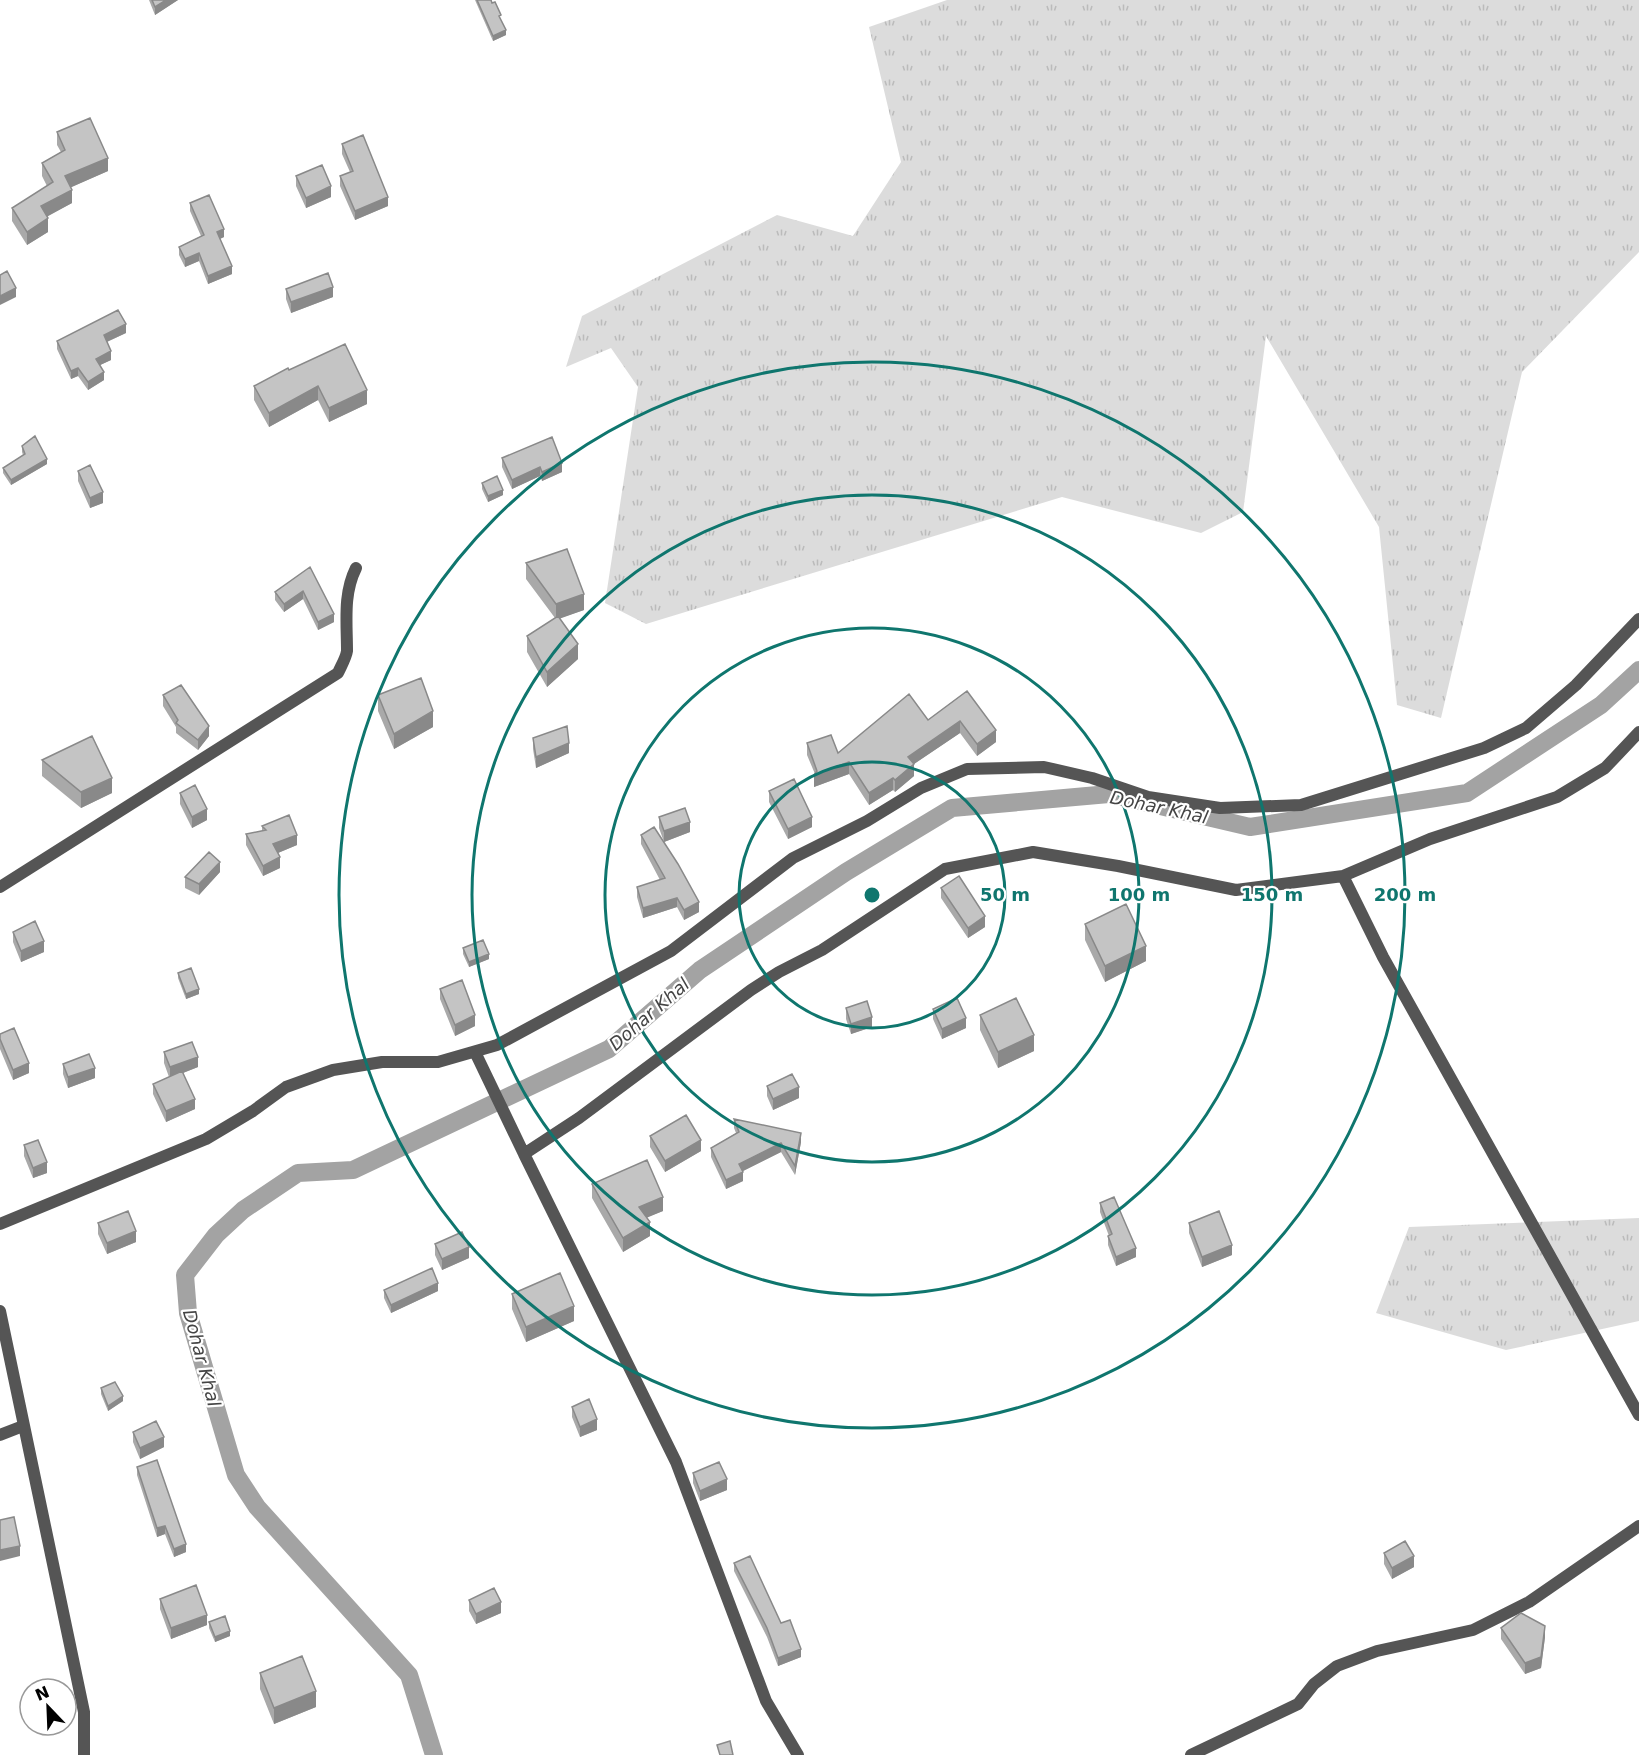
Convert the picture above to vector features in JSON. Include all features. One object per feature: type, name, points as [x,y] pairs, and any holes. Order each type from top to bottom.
[{"type":"street","points":[[0,888],[338,673],[347,653],[345,636],[348,582],[356,568]]},
{"type":"street","points":[[0,1224],[206,1139],[286,1087],[305,1080],[333,1070],[382,1062],[438,1062],[497,1045],[671,951],[793,858],[867,821],[921,788],[967,770],[1044,767],[1092,778],[1148,797],[1220,808],[1301,805],[1484,748],[1526,729],[1576,685],[1639,619]]},
{"type":"street","points":[[524,1154],[579,1118],[751,990],[822,950],[945,869],[1033,852],[1118,866],[1236,890],[1343,876],[1430,839],[1557,797],[1605,768],[1639,732]]},
{"type":"street","points":[[1343,876],[1383,957],[1639,1415]]},
{"type":"street","points":[[475,1052],[676,1462],[766,1701],[798,1755]]},
{"type":"street","points":[[0,1311],[84,1712],[84,1755]]},
{"type":"street","points":[[0,1436],[23,1426]]},
{"type":"street","points":[[1191,1755],[1298,1704],[1314,1684],[1337,1666],[1377,1651],[1473,1630],[1529,1602],[1639,1526]]},
{"type":"green space","points":[[947,0],[1639,0],[1639,252],[1522,372],[1441,718],[1397,705],[1379,527],[1266,336],[1243,512],[1201,533],[1062,497],[646,624],[605,603],[638,387],[611,348],[566,367],[582,316],[777,215],[853,236],[901,162],[869,27]]},
{"type":"green space","points":[[1639,1218],[1639,1321],[1506,1350],[1376,1313],[1409,1227]]},
{"type":"building","points":[[152,0],[166,0],[155,7]]},
{"type":"building","points":[[477,0],[495,2],[506,30],[493,36]]},
{"type":"building","points":[[90,118],[108,158],[65,176],[72,190],[41,206],[48,218],[27,232],[12,208],[53,182],[42,163],[65,150],[57,132]]},
{"type":"building","points":[[363,135],[388,197],[355,211],[340,176],[353,171],[342,144]]},
{"type":"building","points":[[322,165],[331,186],[306,198],[296,176]]},
{"type":"building","points":[[209,195],[224,229],[217,232],[232,266],[208,276],[199,253],[185,259],[179,247],[204,235],[190,203]]},
{"type":"building","points":[[7,271],[16,288],[0,296],[0,275]]},
{"type":"building","points":[[328,273],[333,287],[291,302],[286,289]]},
{"type":"building","points":[[118,310],[126,324],[104,335],[111,351],[96,359],[104,372],[88,382],[78,368],[71,371],[57,341]]},
{"type":"building","points":[[345,344],[367,390],[329,408],[318,386],[269,413],[254,386],[288,368],[289,370]]},
{"type":"building","points":[[35,436],[47,459],[11,480],[3,468],[25,454],[22,446]]},
{"type":"building","points":[[552,437],[562,463],[542,472],[540,467],[512,480],[502,458]]},
{"type":"building","points":[[90,465],[103,492],[90,498],[78,471]]},
{"type":"building","points":[[497,476],[503,490],[488,496],[482,483]]},
{"type":"building","points":[[567,549],[584,594],[556,604],[526,563]]},
{"type":"building","points":[[310,567],[334,614],[318,622],[303,591],[284,604],[275,592]]},
{"type":"building","points":[[558,616],[578,644],[547,672],[527,636]]},
{"type":"building","points":[[421,678],[433,711],[394,734],[378,695]]},
{"type":"building","points":[[181,685],[209,726],[198,740],[176,723],[178,720],[163,695]]},
{"type":"building","points":[[967,691],[996,730],[977,744],[960,721],[908,757],[914,764],[895,780],[893,778],[869,793],[849,762],[814,775],[817,771],[807,743],[831,735],[838,753],[909,694],[928,720]]},
{"type":"building","points":[[567,726],[569,743],[536,757],[533,738]]},
{"type":"building","points":[[92,736],[112,778],[81,792],[42,760]]},
{"type":"building","points":[[794,779],[812,817],[788,829],[769,791]]},
{"type":"building","points":[[195,785],[207,809],[192,817],[180,793]]},
{"type":"building","points":[[685,808],[690,822],[664,831],[659,817]]},
{"type":"building","points":[[289,815],[297,835],[273,844],[280,857],[263,866],[246,834],[266,830],[262,826]]},
{"type":"building","points":[[654,827],[699,902],[684,910],[677,898],[643,908],[637,887],[665,878],[641,835]]},
{"type":"building","points":[[209,852],[220,862],[199,884],[185,877]]},
{"type":"building","points":[[959,876],[985,916],[968,928],[941,888]]},
{"type":"building","points":[[1126,904],[1146,946],[1105,966],[1085,924]]},
{"type":"building","points":[[35,921],[44,941],[21,951],[13,932]]},
{"type":"building","points":[[483,940],[489,954],[469,962],[463,948]]},
{"type":"building","points":[[191,968],[199,989],[186,994],[178,973]]},
{"type":"building","points":[[462,980],[475,1015],[455,1025],[440,989]]},
{"type":"building","points":[[957,998],[966,1018],[942,1029],[933,1009]]},
{"type":"building","points":[[1016,998],[1034,1035],[998,1052],[980,1015]]},
{"type":"building","points":[[867,1001],[872,1017],[851,1024],[846,1008]]},
{"type":"building","points":[[14,1028],[29,1063],[13,1070],[0,1034]]},
{"type":"building","points":[[192,1042],[198,1057],[170,1067],[164,1052]]},
{"type":"building","points":[[89,1054],[95,1068],[68,1077],[63,1064]]},
{"type":"building","points":[[182,1071],[195,1099],[166,1111],[153,1084]]},
{"type":"building","points":[[792,1074],[799,1087],[773,1099],[767,1086]]},
{"type":"building","points":[[686,1115],[701,1140],[665,1161],[650,1136]]},
{"type":"building","points":[[734,1119],[801,1133],[795,1166],[781,1143],[739,1164],[743,1172],[726,1180],[711,1148],[739,1132]]},
{"type":"building","points":[[38,1140],[47,1162],[33,1168],[24,1145]]},
{"type":"building","points":[[647,1160],[663,1197],[639,1207],[650,1222],[623,1238],[592,1184]]},
{"type":"building","points":[[1114,1197],[1136,1248],[1116,1257],[1108,1236],[1112,1234],[1100,1203]]},
{"type":"building","points":[[128,1211],[136,1231],[107,1243],[98,1223]]},
{"type":"building","points":[[1219,1211],[1232,1245],[1202,1257],[1189,1223]]},
{"type":"building","points":[[462,1232],[469,1247],[442,1259],[435,1244]]},
{"type":"building","points":[[432,1268],[438,1283],[391,1305],[384,1290]]},
{"type":"building","points":[[560,1273],[574,1306],[526,1327],[512,1294]]},
{"type":"building","points":[[115,1382],[123,1396],[108,1406],[101,1388]]},
{"type":"building","points":[[589,1399],[597,1419],[580,1427],[572,1407]]},
{"type":"building","points":[[156,1421],[164,1437],[140,1448],[133,1432]]},
{"type":"building","points":[[157,1460],[186,1544],[174,1549],[165,1526],[157,1528],[137,1467]]},
{"type":"building","points":[[719,1462],[727,1479],[700,1491],[693,1473]]},
{"type":"building","points":[[14,1517],[20,1546],[0,1550],[0,1520]]},
{"type":"building","points":[[1405,1541],[1414,1556],[1392,1568],[1384,1553]]},
{"type":"building","points":[[750,1556],[781,1623],[790,1620],[801,1649],[778,1658],[767,1628],[734,1563]]},
{"type":"building","points":[[196,1585],[207,1615],[171,1628],[160,1599]]},
{"type":"building","points":[[494,1588],[501,1602],[476,1614],[469,1600]]},
{"type":"building","points":[[1521,1613],[1545,1626],[1541,1657],[1525,1663],[1501,1628]]},
{"type":"building","points":[[225,1616],[230,1631],[215,1637],[209,1622]]},
{"type":"building","points":[[302,1656],[316,1691],[274,1708],[260,1673]]},
{"type":"building","points":[[730,1741],[733,1755],[720,1755],[717,1745]]},
{"type":"waterway","name":"Dohar Khal","points":[[434,1755],[409,1675],[257,1507],[236,1475],[188,1313],[185,1275],[216,1235],[243,1210],[298,1173],[353,1170],[609,1049],[700,970],[846,872],[952,808],[1109,794],[1250,827],[1467,793],[1601,705],[1639,670]]}]
